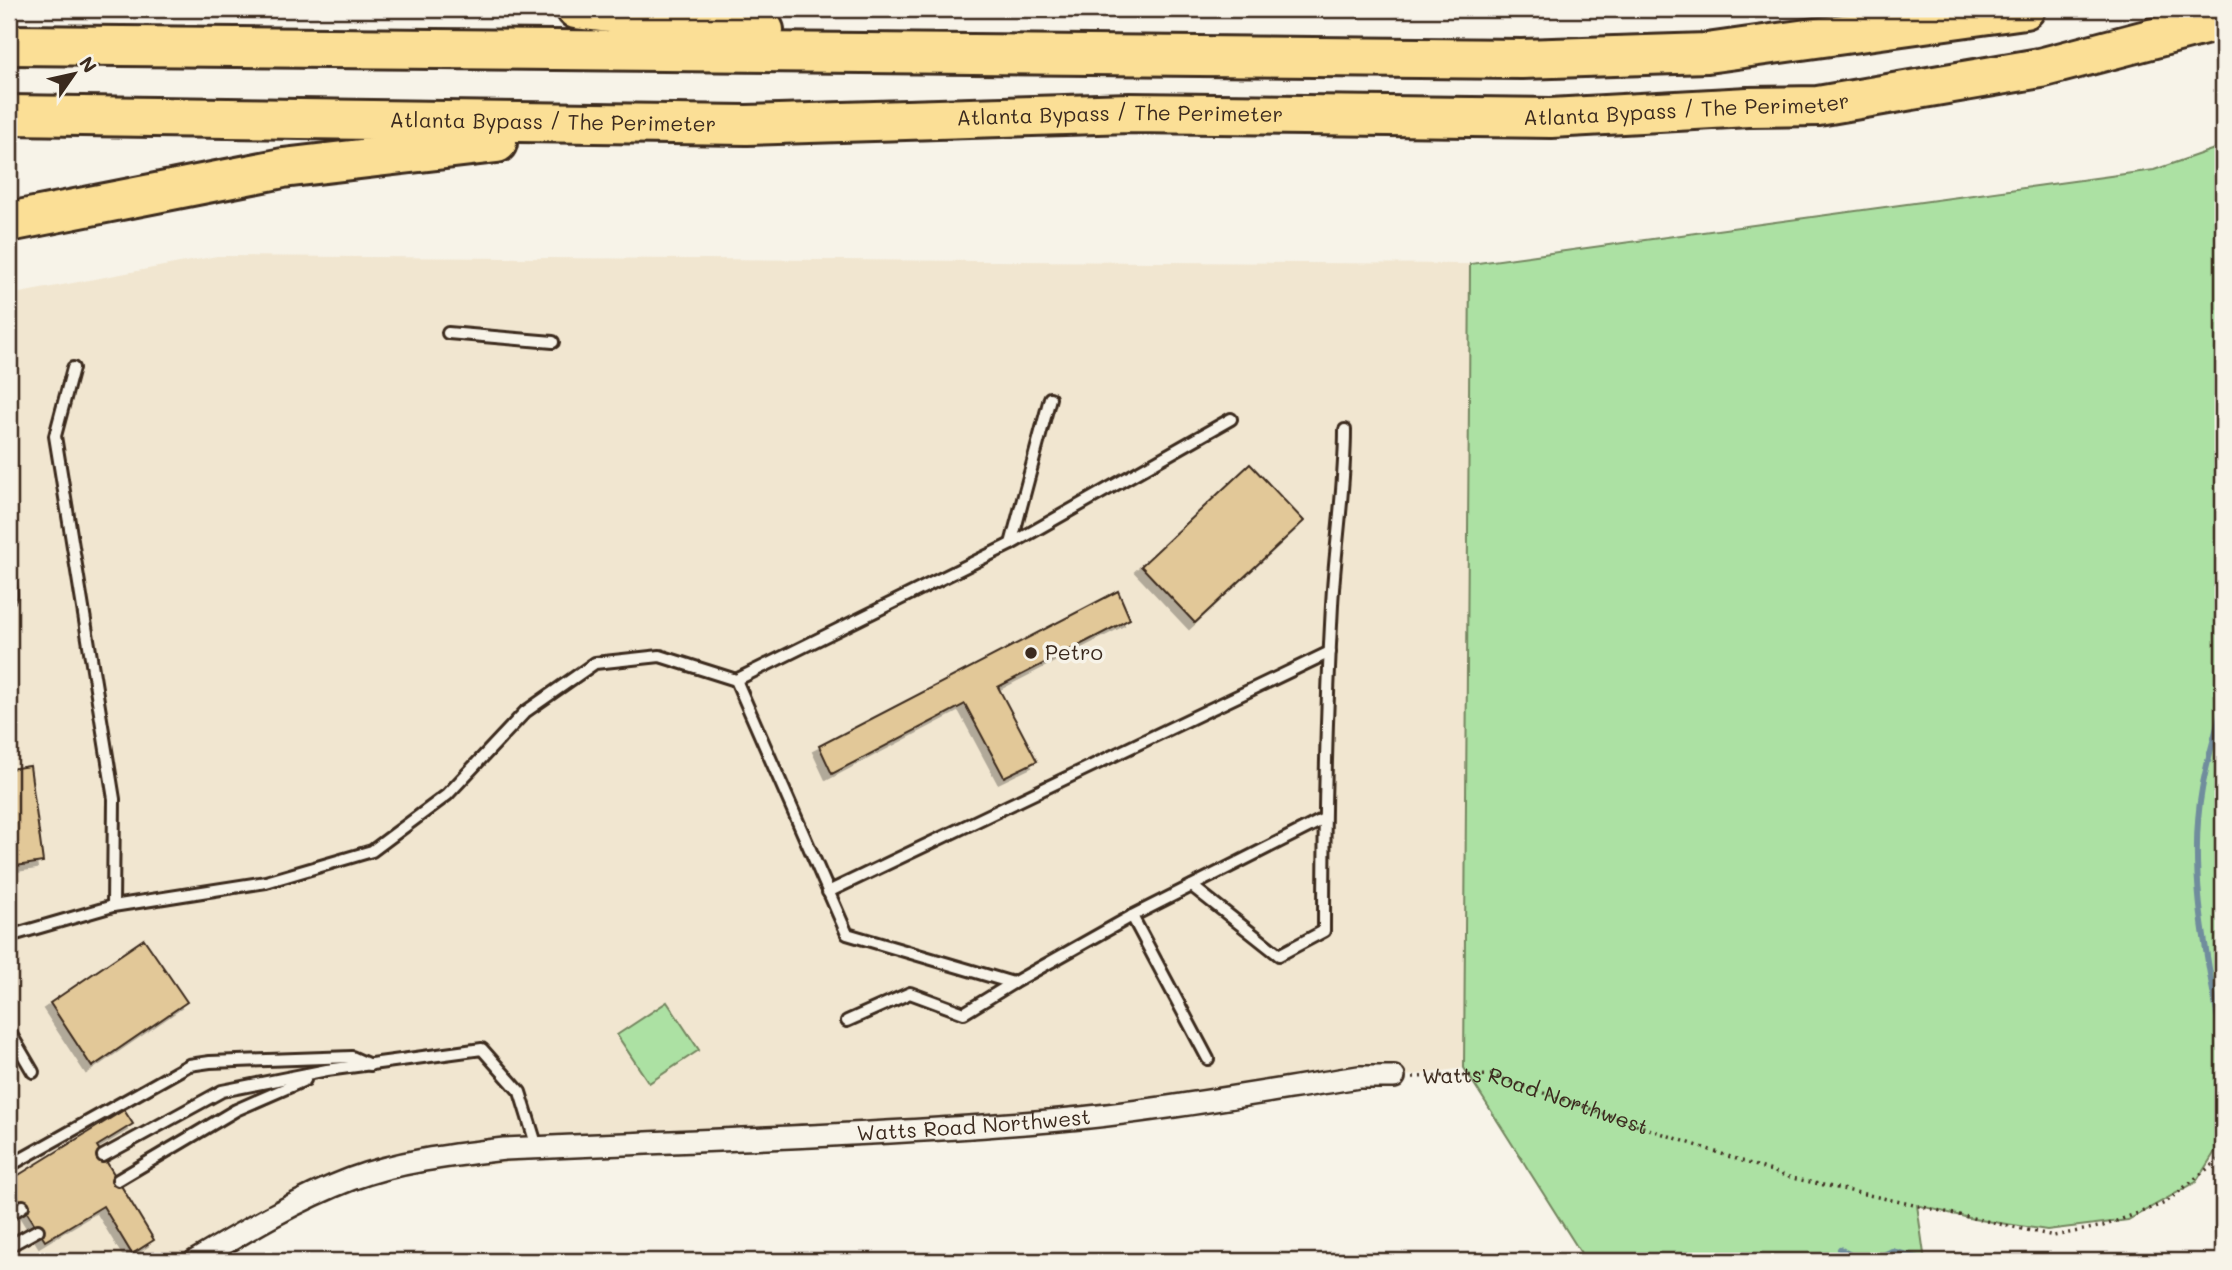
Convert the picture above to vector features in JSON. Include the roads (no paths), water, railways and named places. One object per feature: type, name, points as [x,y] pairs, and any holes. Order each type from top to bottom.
[{"type":"highway","points":[[576,9],[964,53]]},
{"type":"highway","points":[[9,45],[1522,59],[1707,52],[2025,9]]},
{"type":"highway","name":"Atlanta Bypass / The Perimeter","points":[[9,115],[747,125],[1130,113],[1551,118],[1748,107],[1818,106],[2040,68],[2223,20]]},
{"type":"highway","points":[[9,222],[283,168],[464,145],[747,125]]},
{"type":"street","name":"Watts Road Northwest","points":[[195,1261],[279,1212],[353,1178],[448,1156],[537,1147],[892,1132],[1051,1120],[1142,1110],[1359,1077],[1394,1077]]},
{"type":"lane","points":[[448,333],[553,342]]},
{"type":"lane","points":[[73,368],[55,436],[114,799],[113,906]]},
{"type":"lane","points":[[1011,544],[1050,398]]},
{"type":"lane","points":[[9,936],[113,906],[266,881],[372,851],[447,795],[525,712],[596,663],[660,656],[736,680],[1011,544],[1231,419]]},
{"type":"lane","points":[[1192,886],[1279,955],[1324,931],[1324,819],[1330,652],[1345,478],[1345,430]]},
{"type":"lane","points":[[9,570],[12,594],[9,599]]},
{"type":"lane","points":[[828,892],[1330,652]]},
{"type":"lane","points":[[736,680],[847,934],[1013,983]]},
{"type":"lane","points":[[847,1021],[910,993],[964,1013],[1132,916],[1324,819]]},
{"type":"lane","points":[[1132,916],[1208,1059]]},
{"type":"lane","points":[[9,1031],[33,1072]]},
{"type":"lane","points":[[103,1156],[222,1091],[327,1070],[482,1049],[520,1092],[537,1147]]},
{"type":"lane","points":[[9,1166],[189,1065],[219,1061],[352,1057],[370,1065]]},
{"type":"lane","points":[[118,1180],[236,1110],[327,1070]]},
{"type":"lane","points":[[9,1215],[23,1206]]},
{"type":"lane","points":[[9,1246],[38,1230]]},
{"type":"waterway","points":[[2223,705],[2202,789],[2197,852],[2201,917],[2223,1045]]},
{"type":"waterway","points":[[1840,1249],[1861,1261]]},
{"type":"waterway","points":[[1872,1261],[1892,1251],[1929,1261]]},
{"type":"waterway","points":[[2221,1261],[2223,1256]]},
{"type":"place","name":"Petro","points":[[1031,653]]}]
